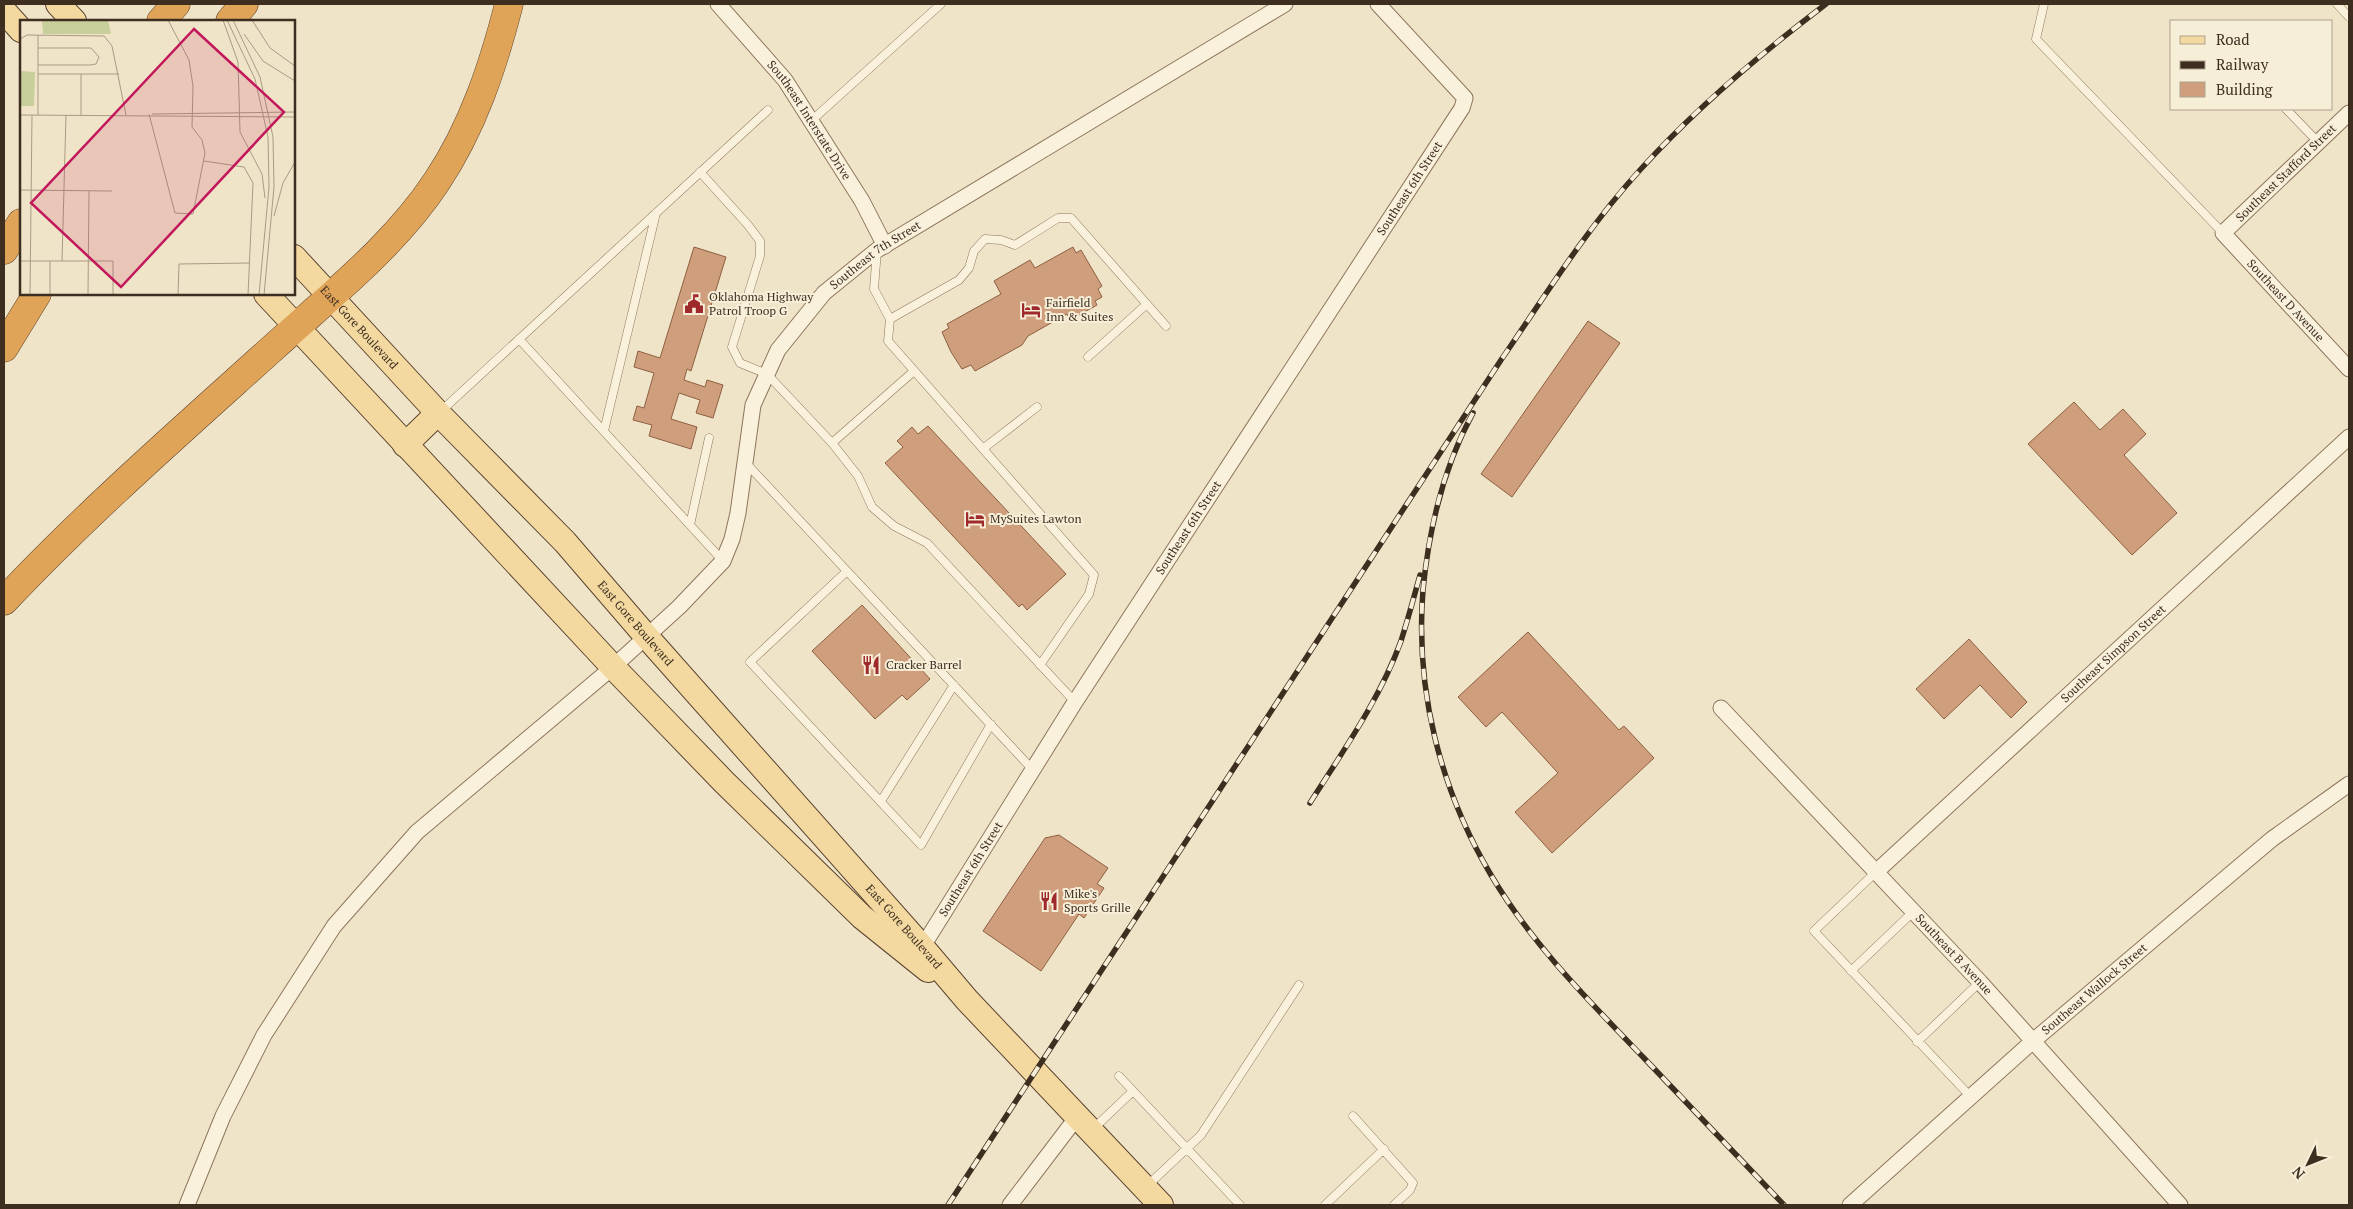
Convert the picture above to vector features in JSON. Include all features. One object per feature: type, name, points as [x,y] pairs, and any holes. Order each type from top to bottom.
[{"type":"highway","points":[[162,20],[176,4]]},
{"type":"highway","points":[[231,20],[244,4]]},
{"type":"highway","points":[[4,601],[54,550],[393,236],[414,212],[456,150],[489,76],[510,4]]},
{"type":"highway","points":[[4,250],[20,225]]},
{"type":"highway","points":[[4,348],[37,295]]},
{"type":"main road","points":[[58,4],[73,20]]},
{"type":"main road","points":[[4,11],[20,29]]},
{"type":"main road","name":"East Gore Boulevard","points":[[295,258],[438,413],[565,542],[919,953],[967,1000],[1161,1205]]},
{"type":"main road","name":"East Gore Boulevard","points":[[267,295],[613,667],[724,782],[862,917],[919,953]]},
{"type":"main road","points":[[405,445],[438,413]]},
{"type":"street","name":"Southeast Interstate Drive","points":[[718,4],[784,80],[862,201],[881,248]]},
{"type":"street","name":"Southeast 7th Street","points":[[187,1205],[223,1116],[264,1035],[334,926],[417,832],[613,667],[685,601],[723,561],[732,540],[738,513],[753,405],[778,350],[824,293],[881,248],[1285,4]]},
{"type":"street","name":"Southeast 6th Street","points":[[919,953],[1075,702],[1462,108],[1465,98],[1378,4]]},
{"type":"street","name":"Southeast Stafford Street","points":[[2223,233],[2349,113]]},
{"type":"street","name":"Southeast D Avenue","points":[[2223,233],[2349,369]]},
{"type":"street","name":"Southeast Simpson Street","points":[[1877,871],[2349,437]]},
{"type":"street","name":"Southeast B Avenue","points":[[1721,708],[1980,982],[2180,1205]]},
{"type":"street","name":"Southeast Wallock Street","points":[[1850,1205],[2033,1041],[2272,839],[2349,784]]},
{"type":"street","points":[[1010,1205],[1084,1124]]},
{"type":"lane","points":[[811,121],[941,4]]},
{"type":"lane","points":[[2044,4],[2036,39],[2223,233]]},
{"type":"lane","points":[[2337,4],[2349,17]]},
{"type":"lane","points":[[438,413],[768,110]]},
{"type":"lane","points":[[2287,110],[2318,142]]},
{"type":"lane","points":[[700,172],[760,241],[760,256],[732,347],[740,363],[767,374],[832,443],[858,476],[872,507],[894,526],[927,543],[1075,702]]},
{"type":"lane","points":[[604,432],[656,213]]},
{"type":"lane","points":[[890,319],[959,280],[969,268],[974,250],[985,239],[1002,240],[1015,245],[1058,218],[1071,218],[1166,326]]},
{"type":"lane","points":[[881,248],[874,289],[890,319],[888,341],[1094,575],[1089,594],[1040,665]]},
{"type":"lane","points":[[1088,357],[1147,304]]},
{"type":"lane","points":[[519,339],[723,561]]},
{"type":"lane","points":[[832,443],[914,371]]},
{"type":"lane","points":[[984,448],[1037,407]]},
{"type":"lane","points":[[690,525],[709,438]]},
{"type":"lane","points":[[744,461],[1033,770]]},
{"type":"lane","points":[[847,571],[750,662],[922,844],[991,724]]},
{"type":"lane","points":[[881,801],[954,685]]},
{"type":"lane","points":[[1877,871],[1814,931],[1970,1096]]},
{"type":"lane","points":[[1852,971],[1914,912]]},
{"type":"lane","points":[[1917,1042],[1980,982]]},
{"type":"lane","points":[[1145,1188],[1201,1135],[1299,985]]},
{"type":"lane","points":[[1119,1076],[1240,1205]]},
{"type":"lane","points":[[1084,1124],[1133,1091]]},
{"type":"lane","points":[[1353,1116],[1413,1183],[1410,1190],[1394,1205]]},
{"type":"lane","points":[[1325,1205],[1384,1149]]},
{"type":"building","name":"Oklahoma Highway Patrol Troop G","points":[[694,247],[726,257],[691,371],[687,369],[684,380],[705,387],[707,380],[723,385],[713,418],[696,413],[700,400],[679,393],[671,419],[697,427],[691,449],[649,436],[652,425],[633,420],[637,406],[644,408],[654,373],[634,367],[638,351],[660,358]]},
{"type":"building","name":"Fairfield Inn & Suites","points":[[1073,247],[1076,253],[1081,250],[1102,286],[1098,289],[1102,297],[1095,301],[1097,305],[1070,320],[1067,314],[1028,336],[1022,345],[975,371],[971,365],[962,369],[951,352],[942,332],[949,328],[947,324],[1001,294],[994,281],[1030,260],[1035,268]]},
{"type":"building","points":[[1588,321],[1620,343],[1512,497],[1481,474]]},
{"type":"building","points":[[2074,402],[2100,430],[2123,409],[2146,434],[2124,455],[2177,513],[2132,555],[2028,444]]},
{"type":"building","name":"MySuites Lawton","points":[[928,426],[1066,574],[1027,610],[1022,604],[1019,607],[885,463],[903,447],[897,441],[912,427],[918,434]]},
{"type":"building","name":"Cracker Barrel","points":[[862,605],[930,679],[907,700],[902,695],[875,719],[812,651]]},
{"type":"building","points":[[1528,632],[1619,730],[1624,726],[1654,758],[1552,853],[1515,812],[1558,773],[1502,712],[1486,727],[1458,697]]},
{"type":"building","points":[[1969,639],[2027,702],[2011,718],[1980,685],[1944,719],[1916,689]]},
{"type":"building","name":"Mike's Sports Grille","points":[[1059,835],[1108,868],[1097,884],[1104,888],[1084,918],[1079,914],[1041,971],[983,931],[1045,838]]},
{"type":"railway","points":[[948,1205],[1501,360],[1584,239],[1640,170],[1683,125],[1753,62],[1826,4]]},
{"type":"railway","points":[[1473,413],[1453,455],[1439,499],[1429,544],[1423,590],[1423,665],[1428,701],[1435,738],[1458,808],[1473,842],[1491,875],[1542,948],[1602,1014],[1784,1205]]},
{"type":"railway","points":[[1310,803],[1360,724],[1383,683],[1401,641],[1420,575]]},
{"type":"place","name":"Oklahoma Highway Patrol Troop G","points":[[694,304]]},
{"type":"place","name":"Fairfield Inn & Suites","points":[[1031,310]]},
{"type":"place","name":"MySuites Lawton","points":[[975,519]]},
{"type":"place","name":"Cracker Barrel","points":[[871,665]]},
{"type":"place","name":"Mike's Sports Grille","points":[[1049,901]]}]
